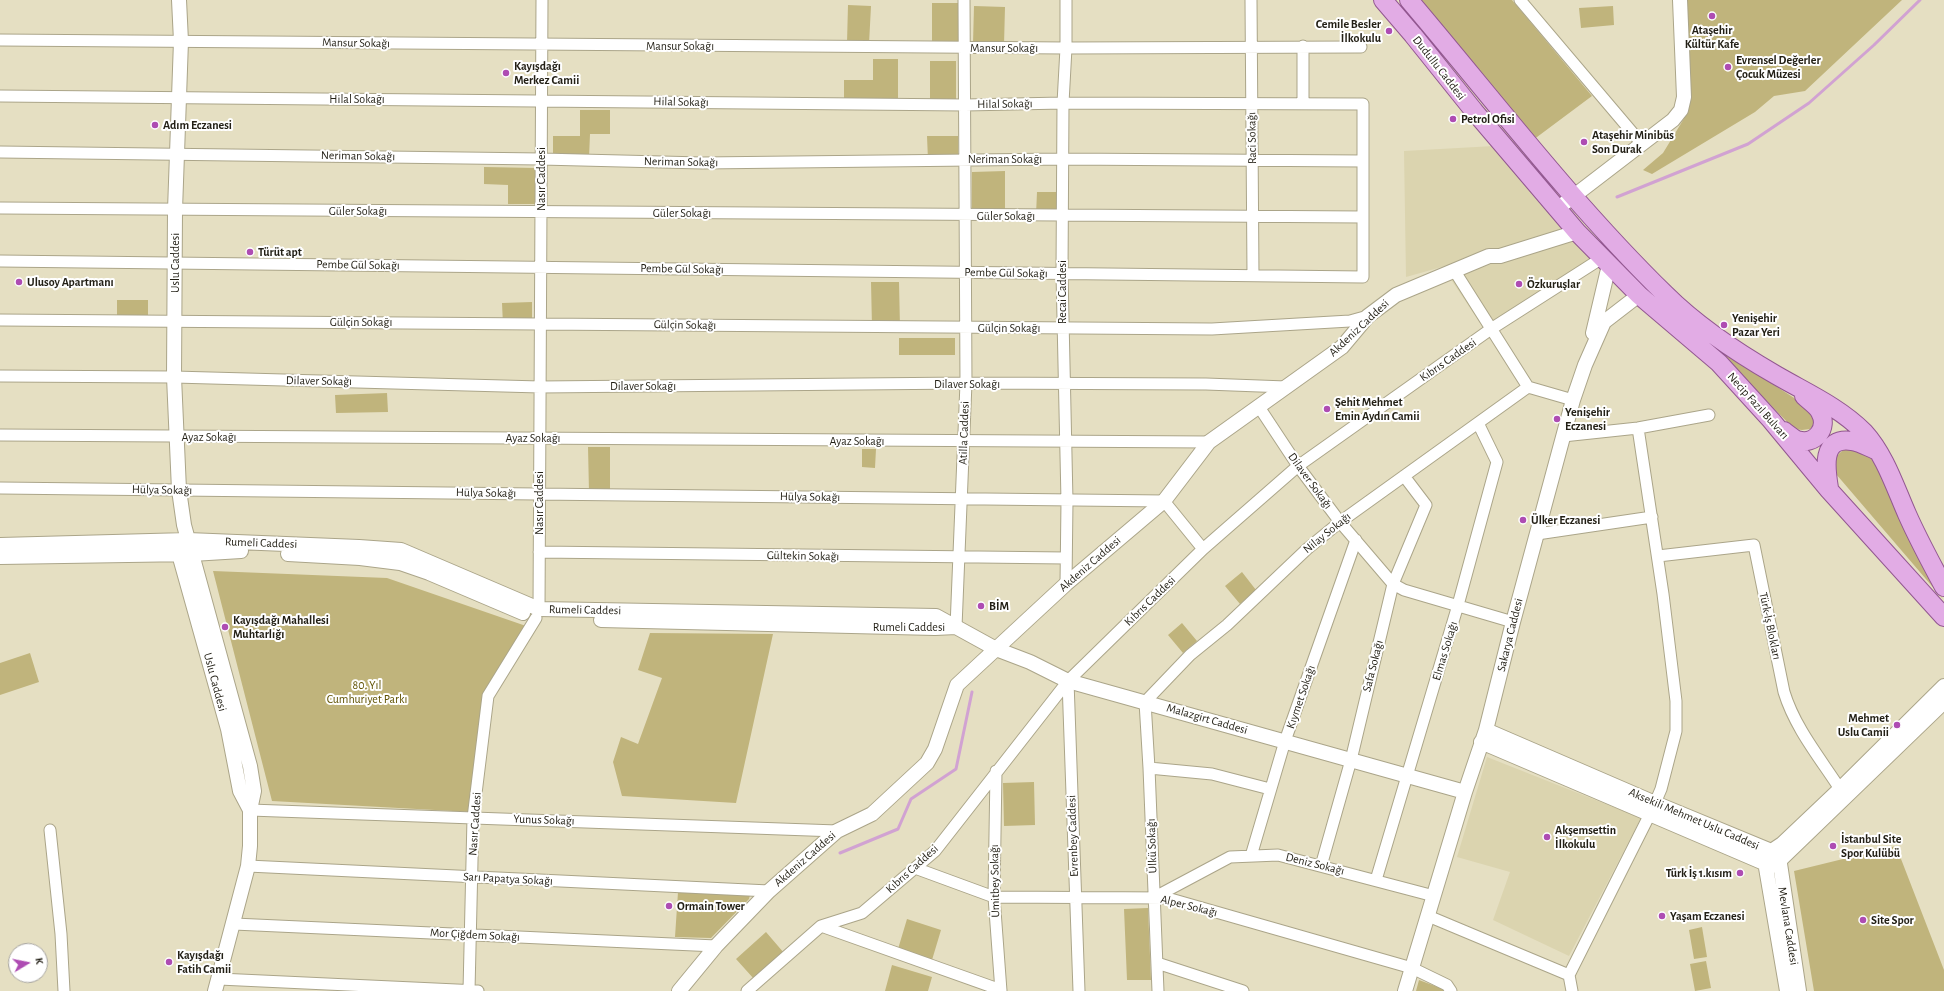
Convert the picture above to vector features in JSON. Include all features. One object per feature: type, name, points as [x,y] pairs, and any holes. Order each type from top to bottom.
[{"type":"main road","name":"Dudullu Caddesi","points":[[1383,0],[1413,34],[1474,111],[1558,209]]},
{"type":"main road","name":"Dudullu Caddesi","points":[[1409,0],[1573,197]]},
{"type":"main road","name":"Necip Fazıl Bulvarı","points":[[1573,197],[1665,295],[1712,336],[1832,406],[1852,420],[1866,434],[1878,451],[1892,477],[1924,550],[1944,587]]},
{"type":"main road","name":"Necip Fazıl Bulvarı","points":[[1558,209],[1577,232],[1639,295],[1719,363],[1771,420],[1829,490],[1944,617]]},
{"type":"main road","points":[[1771,420],[1798,440],[1813,439],[1820,434],[1823,425],[1820,412],[1787,381]]},
{"type":"main road","points":[[1829,490],[1825,465],[1826,456],[1833,445],[1852,441],[1878,451]]},
{"type":"street","name":"Uslu Caddesi","points":[[180,0],[180,98],[174,263],[174,378],[179,490],[184,525],[185,547],[250,762],[254,791],[250,810],[250,846],[248,866],[217,985]]},
{"type":"street","name":"Nasır Caddesi","points":[[469,991],[473,818],[488,696],[537,614],[540,438],[542,0]]},
{"type":"street","name":"Atilla Caddesi","points":[[956,627],[966,383],[964,0]]},
{"type":"street","name":"Recai Caddesi","points":[[1066,0],[1062,215],[1062,328],[1065,384],[1067,501],[1066,584]]},
{"type":"street","name":"Raci Sokağı","points":[[1251,0],[1253,276]]},
{"type":"street","points":[[1520,0],[1642,144]]},
{"type":"street","points":[[1558,209],[1673,120],[1681,110],[1684,97],[1680,0]]},
{"type":"street","name":"Mansur Sokağı","points":[[0,40],[1066,48],[1251,46],[1361,47]]},
{"type":"street","points":[[1303,46],[1303,104]]},
{"type":"street","name":"Hilal Sokağı","points":[[0,96],[965,105],[1063,103],[1363,104],[1363,161]]},
{"type":"street","name":"Neriman Sokağı","points":[[0,152],[541,159],[702,163],[1063,159],[1363,161]]},
{"type":"street","points":[[1363,161],[1363,218]]},
{"type":"street","name":"Güler Sokağı","points":[[0,208],[1363,218]]},
{"type":"street","name":"Pembe Gül Sokağı","points":[[0,261],[1363,277],[1363,218]]},
{"type":"street","name":"Akdeniz Caddesi","points":[[679,991],[716,946],[769,891],[837,831],[872,814],[927,763],[935,748],[957,685],[1066,584],[1164,501],[1208,442],[1342,347],[1368,316],[1396,295],[1489,256],[1500,256],[1577,232]]},
{"type":"street","points":[[1585,365],[1606,262]]},
{"type":"street","name":"Kıbrıs Caddesi","points":[[747,991],[821,926],[862,913],[935,851],[996,771],[1068,681],[1203,549],[1298,466],[1491,329],[1606,262]]},
{"type":"street","points":[[1454,270],[1528,387],[1573,400]]},
{"type":"street","name":"Sakarya Caddesi","points":[[1405,991],[1465,792],[1484,736],[1573,400],[1585,365],[1604,322],[1639,295]]},
{"type":"street","name":"Gülçin Sokağı","points":[[0,320],[1212,329],[1350,321],[1368,316]]},
{"type":"street","name":"Dilaver Sokağı","points":[[0,376],[174,378],[540,387],[966,383],[1206,384],[1286,387]]},
{"type":"street","name":"Nilay Sokağı","points":[[1145,702],[1190,655],[1227,625],[1307,549],[1340,522],[1528,387]]},
{"type":"street","name":"Dilaver Sokağı","points":[[1259,407],[1298,466],[1340,522],[1393,584],[1404,590],[1513,622]]},
{"type":"street","points":[[1563,436],[1638,428],[1709,414]]},
{"type":"street","name":"Elmas Sokağı","points":[[1376,880],[1458,605],[1497,462],[1478,423]]},
{"type":"street","points":[[1572,991],[1569,975],[1661,789],[1676,731],[1677,717],[1674,679],[1658,556],[1638,428]]},
{"type":"street","name":"Ayaz Sokağı","points":[[0,435],[963,442],[1066,441]]},
{"type":"street","points":[[1066,441],[1208,442]]},
{"type":"street","name":"Safa Sokağı","points":[[1321,866],[1351,760],[1393,584],[1426,505],[1404,476]]},
{"type":"street","name":"Hülya Sokağı","points":[[0,488],[1067,501]]},
{"type":"street","points":[[1067,501],[1164,501],[1203,549]]},
{"type":"street","points":[[1537,534],[1652,517]]},
{"type":"street","name":"Kıymet Sokağı","points":[[1251,856],[1270,789],[1356,540]]},
{"type":"street","name":"Rumeli Caddesi","points":[[0,545],[185,547],[360,558],[400,563],[537,614],[936,616],[956,627]]},
{"type":"street","name":"Türk-İş Blokları","points":[[1658,556],[1754,545],[1788,706],[1794,719],[1840,789]]},
{"type":"street","name":"Rumeli Caddesi","points":[[0,557],[185,547]]},
{"type":"street","name":"Gültekin Sokağı","points":[[539,552],[959,558],[1066,558]]},
{"type":"street","name":"Malazgirt Caddesi","points":[[956,627],[996,649],[1030,662],[1068,681],[1465,792]]},
{"type":"street","name":"Evrenbey Caddesi","points":[[1068,681],[1079,991]]},
{"type":"street","name":"Aksekili Mehmet Uslu Caddesi","points":[[1484,736],[1652,809],[1771,858],[1782,844],[1944,686]]},
{"type":"street","name":"Ülkü Sokağı","points":[[1145,702],[1158,991]]},
{"type":"street","points":[[1771,858],[1944,702]]},
{"type":"street","points":[[1149,768],[1212,774],[1270,789]]},
{"type":"street","name":"Ümitbey Sokağı","points":[[996,771],[994,897],[1001,991]]},
{"type":"street","name":"Yunus Sokağı","points":[[250,810],[837,831]]},
{"type":"street","points":[[50,830],[61,934],[64,991]]},
{"type":"street","name":"Deniz Sokağı","points":[[1154,897],[1230,857],[1278,855],[1434,896]]},
{"type":"street","name":"Mevlana Caddesi","points":[[1771,858],[1787,991]]},
{"type":"street","name":"Mevlana Caddesi","points":[[1771,858],[1799,991]]},
{"type":"street","name":"Sarı Papatya Sokağı","points":[[248,866],[769,891]]},
{"type":"street","name":"Alper Sokağı","points":[[915,868],[994,897],[1167,898],[1412,968],[1447,985],[1451,991]]},
{"type":"street","points":[[1428,916],[1569,975]]},
{"type":"street","name":"Mor Çiğdem Sokağı","points":[[234,924],[716,946]]},
{"type":"street","points":[[821,926],[1001,991]]},
{"type":"street","points":[[1157,963],[1243,991]]},
{"type":"street","points":[[217,985],[478,991]]},
{"type":"shaded area","points":[[1494,146],[1566,228],[1456,263],[1406,277],[1404,151]]},
{"type":"shaded area","points":[[1571,237],[1593,259],[1484,329],[1450,278]]},
{"type":"shaded area","name":"Akşemsettin İlkokulu","points":[[1487,757],[1641,818],[1569,956],[1493,920],[1510,872],[1457,857]]},
{"type":"green space","points":[[1419,0],[1512,0],[1592,96],[1533,140]]},
{"type":"green space","points":[[1686,0],[1902,0],[1805,91],[1774,96],[1755,112],[1652,174],[1643,170],[1663,153],[1688,112]]},
{"type":"green space","points":[[932,3],[959,3],[959,45],[932,45]]},
{"type":"green space","points":[[848,5],[871,6],[869,44],[847,43]]},
{"type":"green space","points":[[974,6],[1005,7],[1004,45],[973,44]]},
{"type":"green space","points":[[1613,6],[1614,25],[1581,28],[1579,8]]},
{"type":"green space","points":[[873,59],[898,59],[898,102],[844,101],[844,80],[873,80]]},
{"type":"green space","points":[[930,61],[956,61],[956,101],[930,101]]},
{"type":"green space","points":[[580,110],[610,110],[610,134],[590,134],[589,158],[553,157],[553,136],[580,136]]},
{"type":"green space","points":[[927,136],[958,136],[958,160],[928,160]]},
{"type":"green space","points":[[484,167],[536,168],[535,204],[508,204],[508,185],[484,184]]},
{"type":"green space","points":[[1005,171],[1005,215],[972,216],[972,172]]},
{"type":"green space","points":[[1037,192],[1057,192],[1057,215],[1036,215]]},
{"type":"green space","points":[[871,282],[899,282],[900,327],[872,327]]},
{"type":"green space","points":[[117,300],[148,300],[148,317],[117,318]]},
{"type":"green space","points":[[532,302],[532,325],[503,325],[502,303]]},
{"type":"green space","points":[[899,338],[955,338],[955,355],[899,355]]},
{"type":"green space","points":[[1711,344],[1808,407],[1816,422],[1810,429],[1794,429]]},
{"type":"green space","points":[[387,393],[388,412],[336,413],[335,395]]},
{"type":"green space","points":[[588,447],[610,447],[610,492],[589,492]]},
{"type":"green space","points":[[1846,448],[1855,449],[1873,458],[1904,529],[1943,599],[1836,474],[1834,465],[1835,459]]},
{"type":"green space","points":[[862,449],[876,449],[875,468],[862,467]]},
{"type":"green space","name":"80. Yıl Cumhuriyet Parkı","points":[[213,571],[387,578],[526,626],[484,693],[471,812],[272,801]]},
{"type":"green space","points":[[1242,572],[1256,590],[1240,604],[1225,586]]},
{"type":"green space","points":[[1182,623],[1197,641],[1183,653],[1168,635]]},
{"type":"green space","points":[[650,633],[773,634],[736,803],[622,796],[613,762],[621,737],[638,744],[662,678],[638,670]]},
{"type":"green space","points":[[30,653],[39,682],[0,695],[0,663]]},
{"type":"green space","points":[[1034,782],[1035,825],[1004,826],[1003,783]]},
{"type":"green space","name":"Site Spor","points":[[1896,846],[1944,970],[1944,991],[1814,991],[1794,871]]},
{"type":"green space","points":[[678,892],[750,895],[749,899],[711,938],[675,937]]},
{"type":"green space","points":[[1148,908],[1151,980],[1127,980],[1124,909]]},
{"type":"green space","points":[[907,919],[941,930],[932,960],[898,949]]},
{"type":"green space","points":[[1702,927],[1707,957],[1694,959],[1689,930]]},
{"type":"green space","points":[[766,932],[784,953],[754,979],[736,959]]},
{"type":"green space","points":[[1706,961],[1711,988],[1695,991],[1690,964]]},
{"type":"green space","points":[[892,965],[932,977],[928,991],[885,991]]},
{"type":"green space","points":[[1419,980],[1443,989],[1444,991],[1416,991]]},
{"type":"waterway","points":[[1617,197],[1748,144],[1809,103],[1874,45],[1920,0]]},
{"type":"waterway","points":[[840,853],[898,829],[911,799],[956,769],[972,692]]},
{"type":"place","name":"Ataşehir Kültür Kafe","points":[[1712,16]]},
{"type":"place","name":"Cemile Besler İlkokulu","points":[[1389,31]]},
{"type":"place","name":"Evrensel Değerler Çocuk Müzesi","points":[[1728,67]]},
{"type":"place","name":"Kayışdağı Merkez Camii","points":[[506,73]]},
{"type":"place","name":"Petrol Ofisi","points":[[1453,119]]},
{"type":"place","name":"Adım Eczanesi","points":[[155,125]]},
{"type":"place","name":"Ataşehir Minibüs Son Durak","points":[[1584,142]]},
{"type":"place","name":"Türüt apt","points":[[250,252]]},
{"type":"place","name":"Ulusoy Apartmanı","points":[[19,282]]},
{"type":"place","name":"Özkuruşlar","points":[[1519,284]]},
{"type":"place","name":"Yenişehir Pazar Yeri","points":[[1724,325]]},
{"type":"place","name":"Şehit Mehmet Emin Aydın Camii","points":[[1327,409]]},
{"type":"place","name":"Yenişehir Eczanesi","points":[[1557,419]]},
{"type":"place","name":"Ülker Eczanesi","points":[[1523,520]]},
{"type":"place","name":"BİM","points":[[981,606]]},
{"type":"place","name":"Kayışdağı Mahallesi Muhtarlığı","points":[[225,627]]},
{"type":"place","name":"Mehmet Uslu Camii","points":[[1897,725]]},
{"type":"place","name":"Akşemsettin İlkokulu","points":[[1547,837]]},
{"type":"place","name":"İstanbul Site Spor Kulübü","points":[[1833,846]]},
{"type":"place","name":"Türk İş 1.kısım","points":[[1740,873]]},
{"type":"place","name":"Ormain Tower","points":[[669,906]]},
{"type":"place","name":"Yaşam Eczanesi","points":[[1662,916]]},
{"type":"place","name":"Site Spor","points":[[1863,920]]},
{"type":"place","name":"Kayışdağı Fatih Camii","points":[[169,962]]}]
